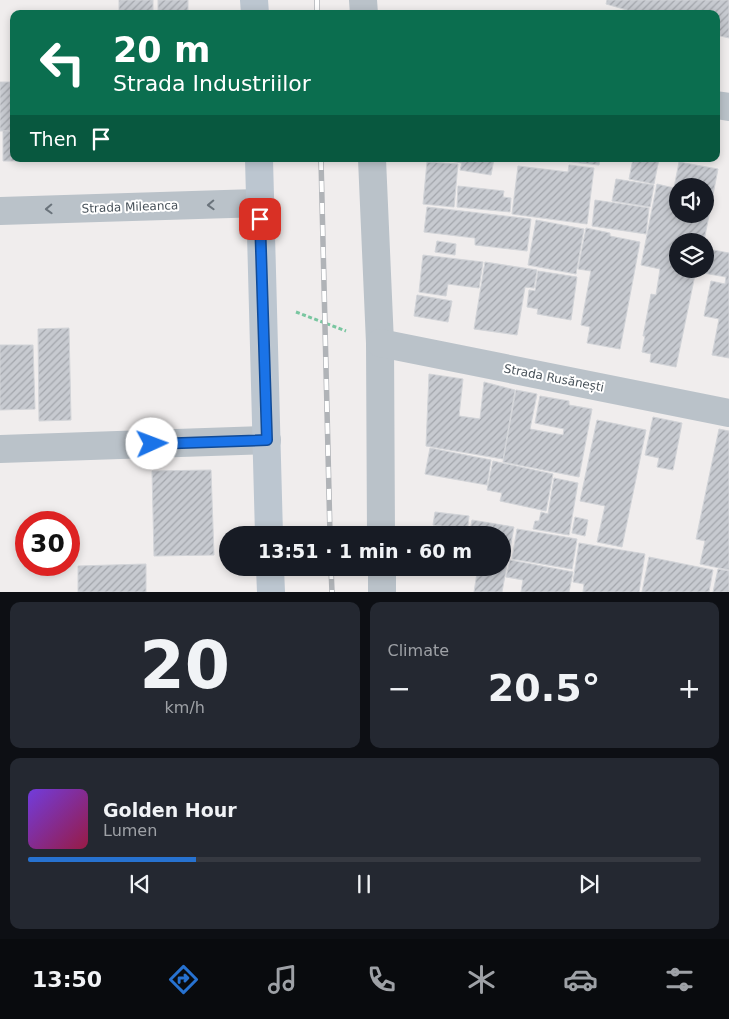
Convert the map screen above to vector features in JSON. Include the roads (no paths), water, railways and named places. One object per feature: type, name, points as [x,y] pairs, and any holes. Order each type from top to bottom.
[{"type":"main road","points":[[258,162],[269,526]]},
{"type":"main road","points":[[270,576],[271,592]]},
{"type":"street","points":[[372,162],[380,343],[381,526]]},
{"type":"street","name":"Strada Mileanca","points":[[0,211],[260,204]]},
{"type":"street","name":"Strada Rusănești","points":[[380,343],[729,413]]},
{"type":"street","points":[[0,449],[267,440]]},
{"type":"street","points":[[382,576],[382,592]]},
{"type":"railway","points":[[317,0],[317,10]]},
{"type":"railway","points":[[321,162],[330,526]]},
{"type":"railway","points":[[331,576],[332,592]]}]
